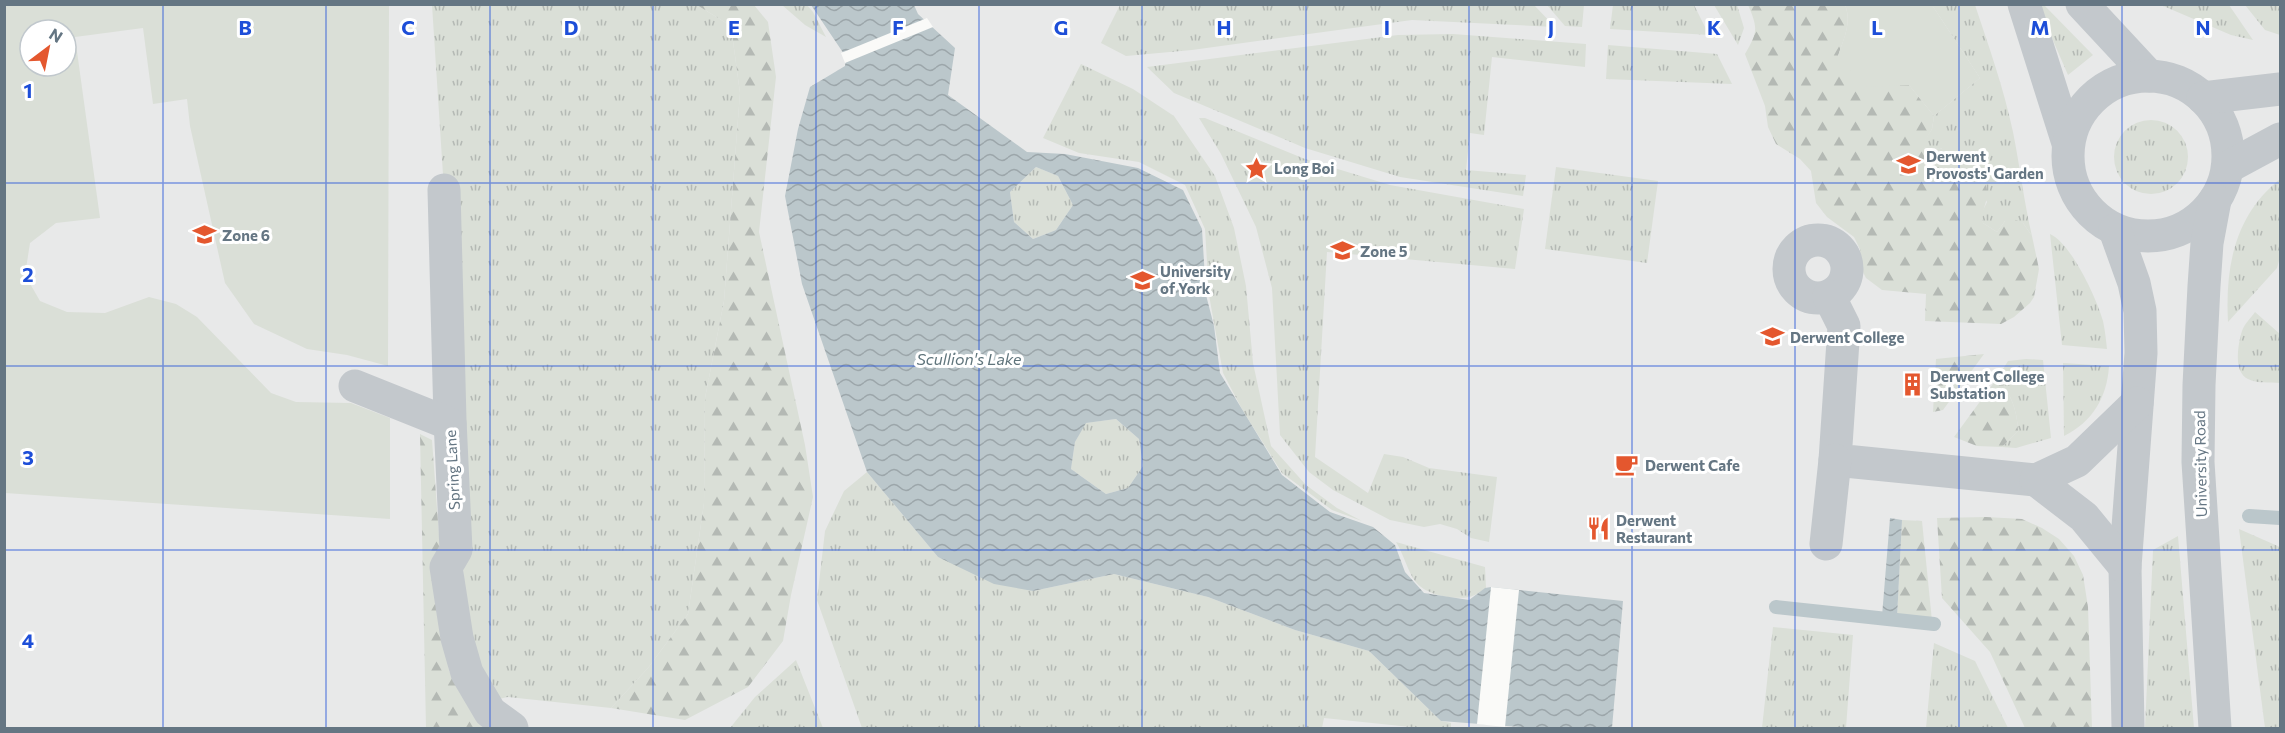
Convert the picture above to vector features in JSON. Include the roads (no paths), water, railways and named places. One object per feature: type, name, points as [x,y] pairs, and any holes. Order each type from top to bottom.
[{"type":"street","points":[[2024,4],[2068,144]]},
{"type":"street","points":[[2082,4],[2149,76]]},
{"type":"street","points":[[2149,76],[2169,78],[2187,86],[2203,98],[2224,129],[2228,167],[2224,184],[2215,200],[2188,226],[2152,237],[2115,230],[2098,220],[2084,206],[2073,188],[2067,166],[2068,144],[2083,108],[2111,84],[2149,76]]},
{"type":"street","points":[[2203,98],[2280,90]]},
{"type":"street","points":[[2228,167],[2280,139]]},
{"type":"street","name":"Spring Lane","points":[[444,190],[456,550],[446,567],[457,638],[467,673],[490,712],[512,729]]},
{"type":"street","name":"University Road","points":[[2215,200],[2207,243],[2204,286],[2198,462],[2215,729]]},
{"type":"street","points":[[2115,230],[2134,283],[2140,311],[2141,353],[2125,567],[2128,729]]},
{"type":"street","points":[[1826,544],[1835,460],[1844,326],[1829,296]]},
{"type":"street","points":[[355,386],[450,424]]},
{"type":"street","points":[[1835,460],[2036,480],[2077,461],[2137,403]]},
{"type":"street","points":[[2036,480],[2084,517],[2125,567]]},
{"type":"water","name":"Scullion's Lake","points":[[811,5],[914,5],[918,14],[955,48],[948,95],[1027,152],[1065,154],[1138,168],[1183,190],[1202,229],[1206,295],[1214,326],[1220,373],[1282,475],[1330,512],[1373,527],[1395,545],[1405,572],[1424,593],[1469,600],[1485,588],[1491,587],[1623,601],[1612,728],[1531,728],[1441,721],[1369,651],[1295,630],[1208,597],[1114,574],[1033,591],[994,584],[938,557],[867,472],[802,284],[785,196],[798,129],[810,87],[845,66],[846,57]],"holes":[[[1036,167],[1058,176],[1073,205],[1056,230],[1033,239],[1014,222],[1010,192]],[[1116,419],[1139,439],[1143,466],[1128,488],[1106,494],[1071,469],[1075,442],[1086,423]]]},
{"type":"water","points":[[1890,518],[1902,520],[1897,618],[1882,616]]},
{"type":"waterway","points":[[2249,516],[2280,518]]},
{"type":"waterway","points":[[1776,607],[1934,624]]},
{"type":"place","name":"Derwent Provosts' Garden","points":[[1908,165]]},
{"type":"place","name":"Long Boi","points":[[1256,168]]},
{"type":"place","name":"Zone 6","points":[[204,235]]},
{"type":"place","name":"Zone 5","points":[[1342,251]]},
{"type":"place","name":"University of York","points":[[1142,280]]},
{"type":"place","name":"Derwent College","points":[[1772,337]]},
{"type":"place","name":"Derwent College Substation","points":[[1912,385]]},
{"type":"place","name":"Derwent Cafe","points":[[1627,465]]},
{"type":"place","name":"Derwent Restaurant","points":[[1598,529]]}]
